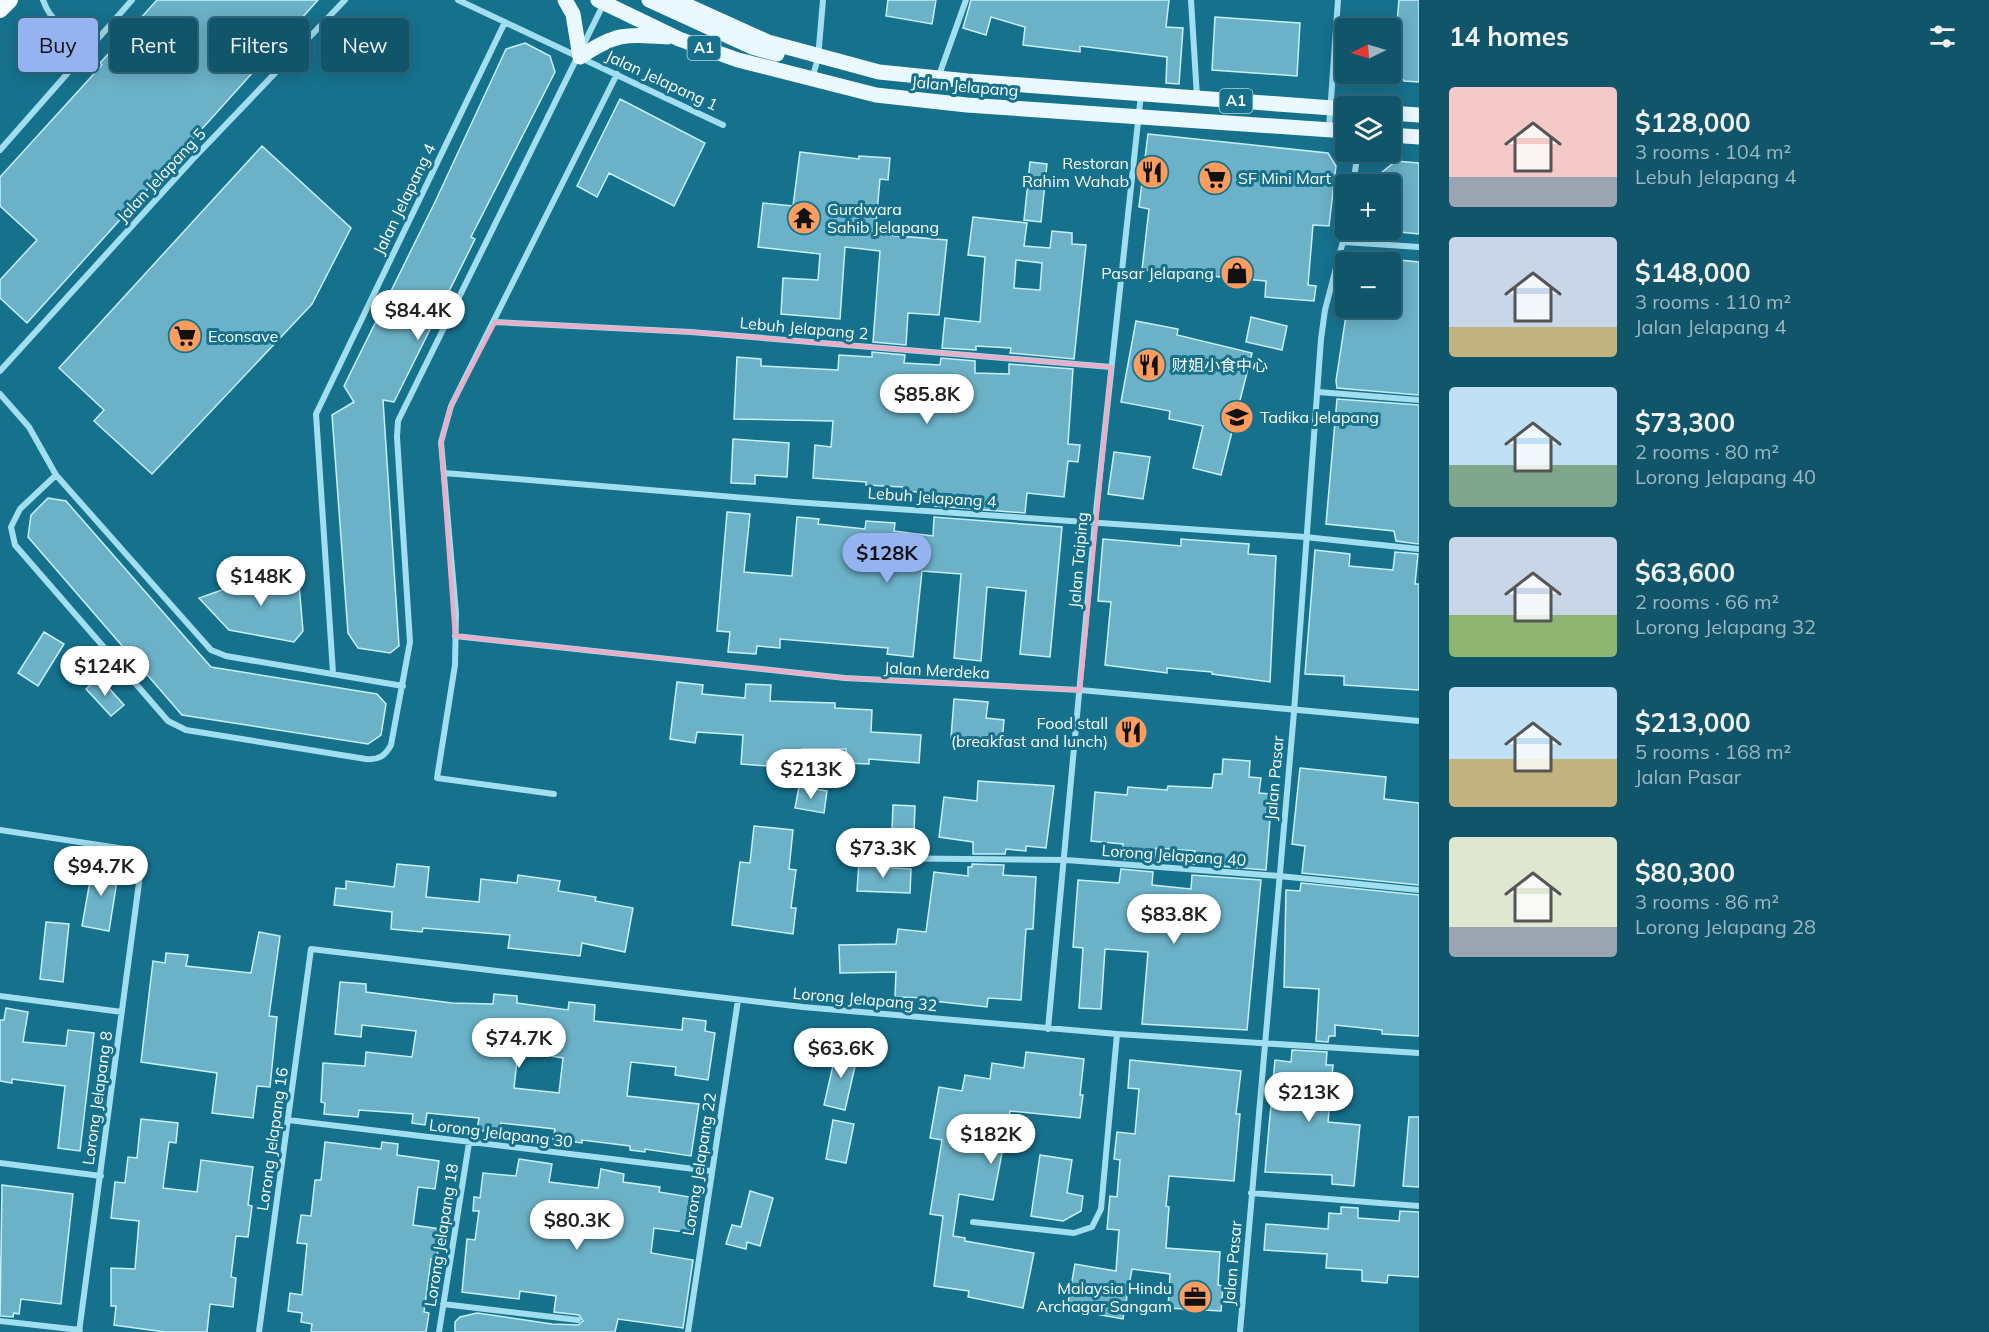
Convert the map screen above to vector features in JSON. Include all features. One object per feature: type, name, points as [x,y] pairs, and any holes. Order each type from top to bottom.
[{"type":"highway","points":[[0,10],[10,0]]},
{"type":"main road","points":[[565,0],[573,14],[580,57],[610,38],[623,35],[679,39]]},
{"type":"main road","points":[[649,0],[752,48],[774,54],[818,58]]},
{"type":"main road","name":"Jalan Jelapang","points":[[675,0],[768,42],[818,58],[879,72],[1335,108]]},
{"type":"main road","name":"Jalan Jelapang","points":[[604,1],[679,39],[738,60],[812,81],[876,95],[967,105],[1335,130]]},
{"type":"main road","points":[[1401,114],[1419,115]]},
{"type":"main road","points":[[1401,136],[1419,137]]},
{"type":"street","points":[[43,0],[52,18]]},
{"type":"street","points":[[98,39],[132,0]]},
{"type":"street","name":"Jalan Jelapang 5","points":[[0,371],[192,160],[345,0]]},
{"type":"street","name":"Jalan Jelapang 1","points":[[458,0],[723,124]]},
{"type":"street","points":[[812,81],[818,58],[824,0]]},
{"type":"street","points":[[938,78],[966,0]]},
{"type":"street","points":[[1191,0],[1197,98]]},
{"type":"street","points":[[1338,0],[1338,96]]},
{"type":"street","points":[[56,475],[20,509],[10,527],[15,545],[152,703],[176,727],[374,760],[381,758],[391,745],[410,642],[397,437],[398,421],[488,236],[580,57],[604,1]]},
{"type":"street","name":"Jalan Jelapang 4","points":[[333,673],[316,414],[505,22]]},
{"type":"street","points":[[0,150],[69,72]]},
{"type":"street","points":[[554,794],[437,778],[455,665],[456,614],[441,442],[444,426],[617,74]]},
{"type":"street","name":"Jalan Taiping","points":[[1048,1029],[1066,860],[1095,520],[1141,116],[1141,94]]},
{"type":"street","points":[[1329,130],[1335,115]]},
{"type":"street","points":[[1344,242],[1419,247]]},
{"type":"street","name":"Jalan Pasar","points":[[1240,1332],[1263,1043],[1294,712],[1305,537],[1325,310],[1344,242]]},
{"type":"street","name":"Lebuh Jelapang 2","points":[[495,322],[691,332],[1111,367]]},
{"type":"street","points":[[1318,392],[1419,399]]},
{"type":"street","points":[[0,394],[29,427],[56,475],[211,650],[226,656],[403,686]]},
{"type":"street","name":"Lebuh Jelapang 4","points":[[444,473],[794,502],[1095,520],[1419,549]]},
{"type":"street","name":"Jalan Merdeka","points":[[455,636],[845,678],[1080,690],[1419,722]]},
{"type":"street","name":"Lorong Jelapang 8","points":[[0,830],[125,849],[134,852],[141,868],[80,1331]]},
{"type":"street","name":"Lorong Jelapang 40","points":[[844,850],[863,858],[1066,860],[1279,876],[1419,890]]},
{"type":"street","name":"Lorong Jelapang 32","points":[[311,949],[738,1000],[1048,1029],[1419,1053]]},
{"type":"street","name":"Lorong Jelapang 16","points":[[259,1332],[311,949]]},
{"type":"street","points":[[0,996],[122,1012]]},
{"type":"street","name":"Lorong Jelapang 22","points":[[688,1332],[738,1000]]},
{"type":"street","points":[[973,1222],[1074,1233],[1092,1227],[1101,1209],[1117,1034]]},
{"type":"street","name":"Lorong Jelapang 30","points":[[288,1120],[711,1171]]},
{"type":"street","name":"Lorong Jelapang 18","points":[[439,1332],[469,1143]]},
{"type":"street","points":[[0,1163],[101,1176]]},
{"type":"street","points":[[1251,1194],[1419,1206]]},
{"type":"street","points":[[443,1304],[578,1320]]},
{"type":"street","points":[[0,1320],[80,1331]]},
{"type":"highlighted area","points":[[495,322],[691,332],[1111,367],[1080,690],[845,678],[455,636],[441,442],[451,406]]},
{"type":"building","points":[[157,0],[318,0],[302,18],[209,18],[209,72],[253,72],[27,323],[0,298],[0,280],[37,240],[0,206],[0,177],[98,72],[102,65],[100,63],[110,52],[110,72],[197,72],[197,18],[141,18]]},
{"type":"building","points":[[888,0],[936,0],[932,24],[886,16]]},
{"type":"building","points":[[971,0],[1169,0],[1166,27],[1183,28],[1179,84],[1166,83],[1167,57],[1080,46],[1080,52],[1023,45],[1025,27],[991,17],[986,35],[963,28]]},
{"type":"building","points":[[1399,0],[1419,0],[1419,82],[1404,81],[1401,77],[1401,18],[1397,18]]},
{"type":"building","points":[[1215,17],[1300,23],[1297,76],[1212,70]]},
{"type":"building","points":[[525,43],[550,56],[555,72],[471,237],[475,239],[394,402],[383,400],[399,646],[390,653],[358,648],[348,633],[332,415],[354,402],[344,386],[436,200],[506,49]]},
{"type":"building","points":[[620,99],[705,143],[674,206],[609,173],[597,197],[577,186]]},
{"type":"building","points":[[1148,134],[1328,153],[1336,166],[1329,226],[1313,225],[1308,285],[1316,286],[1314,301],[1265,297],[1266,281],[1142,270],[1149,209],[1139,207]]},
{"type":"building","name":"Econsave","points":[[262,146],[351,228],[312,304],[152,474],[94,421],[104,410],[59,368]]},
{"type":"building","points":[[800,152],[859,159],[859,156],[890,158],[888,180],[880,179],[875,234],[947,240],[939,315],[908,313],[906,345],[873,342],[880,251],[845,247],[840,319],[781,314],[783,278],[818,280],[820,254],[758,247],[763,203],[793,206]]},
{"type":"building","points":[[1030,162],[1047,164],[1041,222],[1024,220]]},
{"type":"building","points":[[1395,162],[1419,163],[1419,234],[1401,232],[1401,174],[1381,173]]},
{"type":"building","points":[[973,217],[1027,223],[1024,246],[1050,248],[1052,231],[1072,233],[1072,244],[1086,245],[1074,359],[1010,353],[1011,348],[976,346],[976,350],[942,348],[945,318],[980,322],[985,257],[968,255]],"holes":[[[1016,260],[1042,263],[1040,290],[1014,288]]]},
{"type":"building","points":[[1401,260],[1419,262],[1419,395],[1337,388],[1336,381],[1346,318],[1401,318]]},
{"type":"building","points":[[1251,317],[1287,326],[1282,350],[1246,342]]},
{"type":"building","points":[[1136,321],[1178,329],[1177,335],[1252,353],[1221,475],[1193,468],[1203,426],[1169,419],[1170,411],[1121,402]]},
{"type":"building","points":[[872,352],[905,355],[904,363],[940,365],[941,358],[975,361],[975,373],[1009,374],[1009,364],[1073,369],[1068,444],[1080,445],[1078,462],[1068,461],[1064,497],[1027,493],[1025,513],[935,506],[936,500],[932,499],[932,493],[903,491],[903,487],[866,485],[866,482],[813,478],[815,445],[831,447],[833,421],[734,419],[737,357],[761,359],[761,366],[838,370],[839,355],[872,357]]},
{"type":"building","points":[[1337,399],[1419,405],[1419,544],[1396,541],[1394,531],[1326,524]]},
{"type":"building","points":[[733,439],[789,443],[787,477],[755,475],[755,484],[731,483]]},
{"type":"building","points":[[1114,452],[1150,457],[1143,499],[1108,494]]},
{"type":"building","points":[[48,498],[66,501],[211,667],[377,694],[386,704],[381,735],[368,744],[182,715],[28,537],[31,515]]},
{"type":"building","points":[[727,512],[750,514],[744,572],[792,576],[797,517],[819,519],[818,524],[865,529],[866,521],[895,523],[894,531],[933,536],[934,517],[1062,527],[1050,657],[1020,654],[1026,591],[987,587],[981,661],[954,658],[961,574],[922,571],[913,657],[887,654],[888,648],[780,639],[780,648],[757,646],[756,654],[728,652],[730,632],[717,631]]},
{"type":"building","points":[[1103,539],[1181,546],[1181,539],[1249,544],[1248,554],[1276,556],[1270,682],[1212,674],[1212,672],[1167,668],[1167,673],[1105,665],[1111,602],[1098,601]]},
{"type":"building","points":[[1315,550],[1350,554],[1349,566],[1393,570],[1395,552],[1418,554],[1415,584],[1419,584],[1419,690],[1344,685],[1344,676],[1305,674]]},
{"type":"building","points":[[298,573],[303,631],[294,642],[229,630],[199,598],[267,574]]},
{"type":"building","points":[[44,632],[64,644],[38,686],[18,673]]},
{"type":"building","points":[[99,677],[124,705],[111,716],[86,689]]},
{"type":"building","points":[[677,682],[703,685],[702,694],[745,698],[746,684],[771,685],[770,701],[835,703],[835,708],[872,710],[871,732],[921,735],[919,763],[869,759],[869,764],[846,763],[846,749],[802,749],[801,763],[767,761],[767,766],[741,764],[743,735],[697,732],[695,743],[670,739]]},
{"type":"building","points":[[954,699],[988,702],[986,718],[1004,720],[1002,742],[951,738]]},
{"type":"building","points":[[1223,759],[1250,761],[1249,777],[1261,778],[1259,793],[1272,794],[1266,870],[1193,864],[1195,851],[1156,848],[1154,861],[1122,859],[1123,844],[1091,841],[1095,792],[1127,795],[1128,787],[1167,790],[1168,786],[1212,788],[1214,774],[1222,774]]},
{"type":"building","points":[[1300,768],[1386,777],[1384,799],[1419,803],[1419,885],[1302,873],[1305,846],[1292,844]]},
{"type":"building","points":[[978,781],[1054,786],[1046,848],[1026,846],[1026,851],[1006,849],[1005,854],[973,854],[973,842],[939,837],[944,797],[977,801]]},
{"type":"building","points":[[799,787],[827,791],[824,813],[795,808]]},
{"type":"building","points":[[893,805],[915,806],[914,832],[892,831]]},
{"type":"building","points":[[754,826],[793,830],[789,869],[796,870],[791,908],[796,908],[793,934],[732,925],[740,862],[750,863]]},
{"type":"building","points":[[864,831],[882,834],[879,853],[860,851]]},
{"type":"building","points":[[859,862],[877,863],[876,867],[911,869],[910,893],[857,891]]},
{"type":"building","points":[[93,864],[119,868],[109,931],[82,926]]},
{"type":"building","points":[[397,864],[429,867],[426,897],[479,902],[481,879],[517,883],[518,875],[560,881],[558,891],[596,897],[595,901],[633,908],[625,952],[582,943],[580,956],[508,948],[510,935],[423,928],[422,932],[391,929],[392,912],[334,905],[336,888],[346,889],[346,881],[394,887]]},
{"type":"building","points":[[972,864],[1004,865],[1003,875],[1036,877],[1033,929],[1026,929],[1021,1000],[988,998],[987,1007],[924,1000],[924,998],[895,997],[896,972],[840,973],[839,945],[896,944],[898,929],[926,932],[934,872],[968,876],[968,867],[972,867]]},
{"type":"building","points":[[1121,869],[1153,872],[1152,885],[1191,889],[1192,875],[1261,880],[1247,1030],[1142,1024],[1148,952],[1105,949],[1101,1009],[1079,1008],[1083,948],[1073,947],[1078,880],[1119,883]]},
{"type":"building","points":[[1301,883],[1419,895],[1419,1036],[1382,1034],[1382,1030],[1335,1025],[1335,1036],[1329,1036],[1328,1042],[1316,1041],[1319,989],[1284,987],[1286,890],[1300,891]]},
{"type":"building","points":[[46,922],[69,924],[63,982],[40,979]]},
{"type":"building","points":[[259,932],[280,936],[269,1016],[277,1017],[270,1087],[257,1086],[253,1118],[212,1113],[217,1073],[141,1062],[153,961],[165,963],[166,953],[188,955],[186,966],[251,973]]},
{"type":"building","points":[[340,982],[366,984],[366,992],[452,1003],[493,1004],[494,994],[517,996],[517,1003],[568,1010],[569,1002],[595,1005],[594,1021],[682,1030],[683,1018],[706,1021],[705,1031],[715,1033],[708,1080],[675,1075],[676,1067],[631,1062],[627,1096],[699,1104],[691,1156],[645,1149],[645,1152],[630,1150],[630,1146],[582,1140],[582,1143],[553,1139],[555,1129],[501,1123],[500,1133],[477,1130],[479,1118],[427,1113],[425,1125],[412,1123],[413,1114],[359,1110],[358,1117],[324,1114],[325,1103],[321,1102],[323,1063],[365,1066],[366,1052],[412,1057],[416,1031],[362,1025],[361,1037],[335,1034]],"holes":[[[518,1051],[563,1058],[559,1093],[514,1088]]]},
{"type":"building","points":[[6,1008],[28,1012],[23,1042],[66,1046],[68,1030],[94,1033],[80,1151],[58,1148],[65,1086],[12,1079],[12,1083],[0,1081],[0,1020],[4,1020]]},
{"type":"building","points":[[837,1048],[858,1053],[845,1110],[824,1105]]},
{"type":"building","points":[[1292,1050],[1327,1052],[1326,1065],[1333,1065],[1328,1122],[1360,1125],[1354,1186],[1332,1184],[1332,1175],[1265,1172],[1275,1060],[1291,1062]]},
{"type":"building","points":[[1026,1052],[1084,1059],[1080,1118],[1010,1111],[993,1200],[959,1194],[953,1236],[965,1238],[965,1241],[1034,1253],[1023,1308],[968,1297],[969,1291],[934,1286],[943,1216],[930,1214],[942,1140],[930,1138],[939,1087],[962,1091],[965,1075],[990,1079],[992,1063],[1024,1068]]},
{"type":"building","points":[[1130,1060],[1241,1071],[1236,1114],[1240,1114],[1234,1181],[1169,1176],[1166,1206],[1169,1207],[1166,1248],[1220,1252],[1218,1285],[1223,1286],[1221,1311],[1168,1308],[1170,1274],[1132,1269],[1123,1319],[1067,1309],[1075,1264],[1116,1271],[1119,1230],[1107,1229],[1110,1196],[1117,1197],[1120,1160],[1114,1159],[1117,1132],[1135,1134],[1139,1089],[1128,1088]]},
{"type":"building","points":[[1409,1117],[1419,1117],[1419,1187],[1403,1186]]},
{"type":"building","points":[[141,1119],[178,1123],[176,1143],[169,1142],[163,1188],[197,1192],[201,1160],[253,1167],[248,1205],[252,1206],[248,1237],[236,1236],[231,1277],[236,1278],[233,1307],[210,1304],[207,1332],[165,1332],[114,1325],[116,1306],[111,1306],[111,1268],[135,1269],[139,1221],[111,1218],[115,1182],[125,1183],[128,1157],[137,1158]]},
{"type":"building","points":[[833,1120],[854,1124],[846,1163],[826,1159]]},
{"type":"building","points":[[325,1142],[381,1149],[382,1142],[398,1144],[397,1155],[439,1161],[435,1189],[418,1187],[413,1225],[440,1229],[437,1260],[431,1259],[424,1312],[429,1313],[426,1332],[311,1332],[312,1324],[301,1322],[302,1313],[288,1311],[290,1293],[302,1295],[307,1244],[297,1243],[301,1215],[311,1216],[315,1180],[321,1180]]},
{"type":"building","points":[[1040,1155],[1072,1160],[1067,1193],[1083,1196],[1081,1211],[1063,1221],[1031,1216]]},
{"type":"building","points":[[519,1159],[552,1164],[549,1182],[598,1188],[601,1169],[624,1174],[623,1182],[660,1187],[659,1192],[696,1198],[691,1233],[654,1228],[651,1253],[693,1260],[683,1328],[618,1319],[615,1332],[455,1332],[455,1322],[460,1317],[477,1313],[552,1324],[578,1325],[583,1321],[579,1315],[554,1312],[556,1296],[520,1291],[519,1299],[462,1292],[467,1239],[475,1240],[479,1211],[473,1211],[474,1197],[480,1198],[483,1173],[516,1176]]},
{"type":"building","points":[[2,1185],[73,1194],[61,1304],[21,1299],[19,1314],[14,1313],[13,1317],[0,1316]]},
{"type":"building","points":[[750,1191],[773,1198],[760,1246],[747,1242],[746,1249],[726,1244],[732,1225],[741,1227]]},
{"type":"building","points":[[1341,1207],[1358,1208],[1358,1218],[1399,1221],[1400,1211],[1419,1212],[1419,1277],[1388,1275],[1387,1283],[1362,1281],[1362,1270],[1326,1268],[1327,1254],[1264,1250],[1266,1224],[1328,1229],[1329,1213],[1341,1214]]},
{"type":"place","name":"Restoran Rahim Wahab","points":[[1152,172]]},
{"type":"place","name":"SF Mini Mart","points":[[1215,178]]},
{"type":"place","name":"Gurdwara Sahib Jelapang","points":[[804,218]]},
{"type":"place","name":"Pasar Jelapang","points":[[1237,273]]},
{"type":"place","name":"Econsave","points":[[185,336]]},
{"type":"place","name":"财姐小食中心","points":[[1149,365]]},
{"type":"place","name":"Tadika Jelapang","points":[[1237,417]]},
{"type":"place","name":"Food stall (breakfast and lunch)","points":[[1131,732]]},
{"type":"place","name":"Malaysia Hindu Archagar Sangam","points":[[1195,1297]]}]
